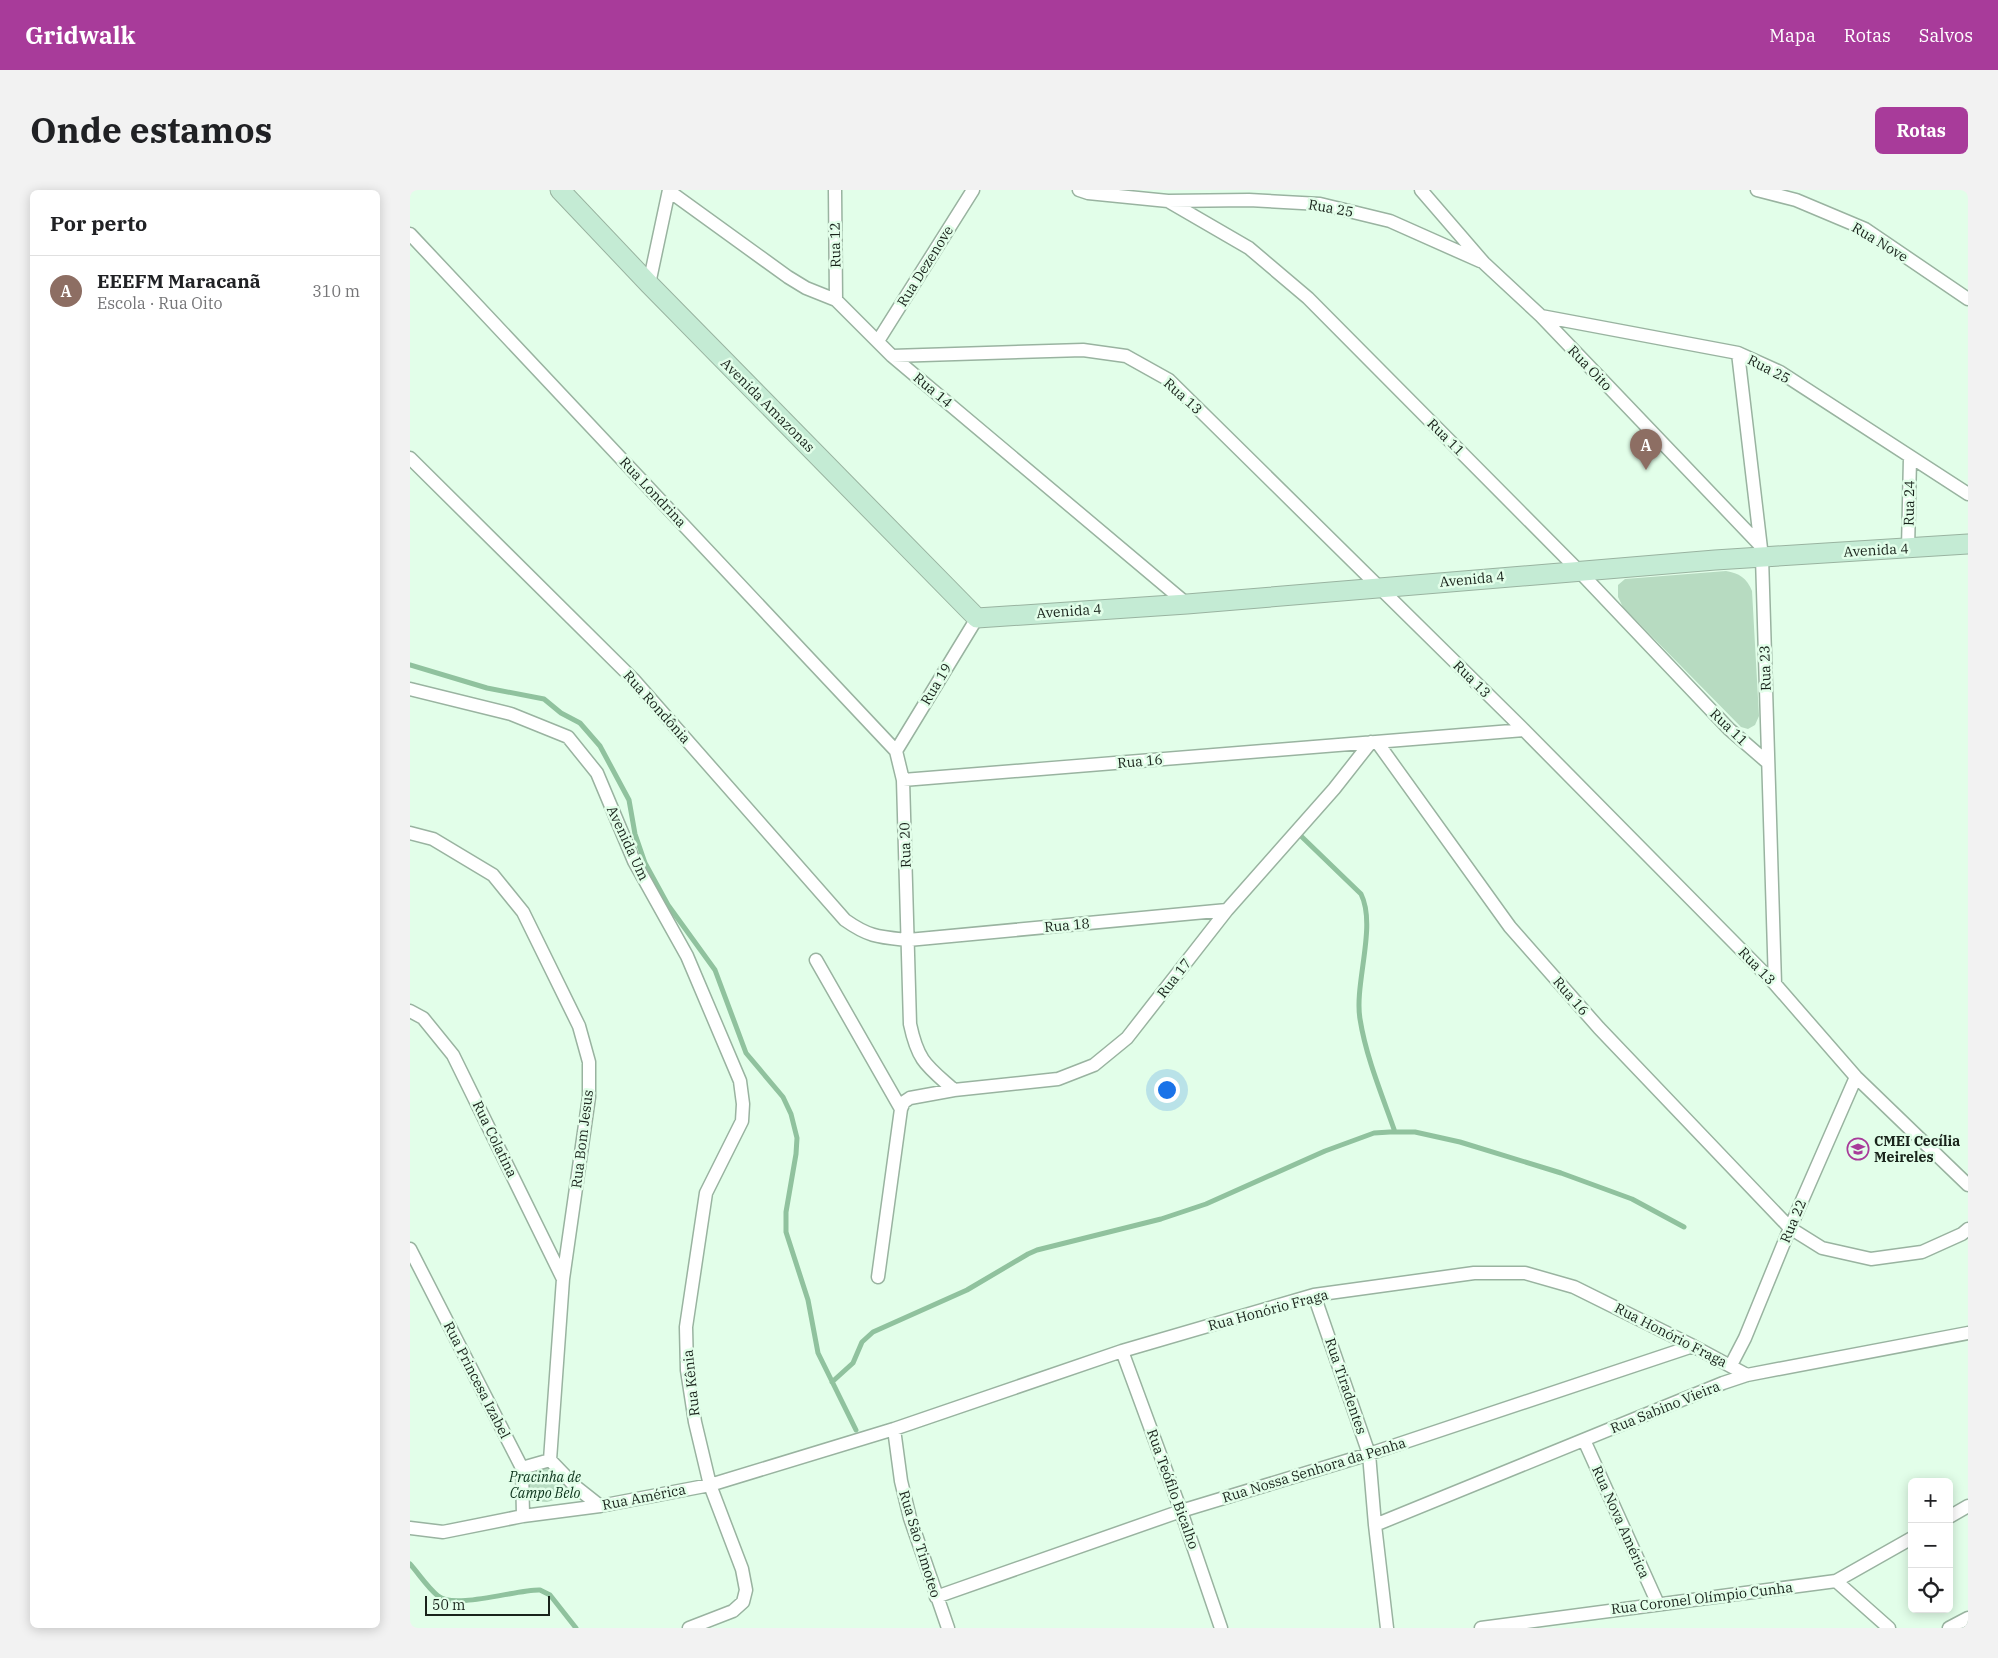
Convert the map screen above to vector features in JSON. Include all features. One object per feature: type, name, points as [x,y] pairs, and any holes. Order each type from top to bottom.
[{"type":"street","name":"Avenida Amazonas","points":[[560,190],[649,284],[977,618]]},
{"type":"street","points":[[649,284],[669,190]]},
{"type":"street","name":"Rua 14","points":[[669,190],[788,277],[806,288],[836,300],[892,356],[1187,604]]},
{"type":"street","name":"Rua 12","points":[[835,190],[836,300]]},
{"type":"street","name":"Rua Dezenove","points":[[878,341],[973,190]]},
{"type":"street","name":"Rua 11","points":[[1079,190],[1088,193],[1168,201],[1248,248],[1308,298],[1578,570],[1729,729],[1767,762]]},
{"type":"street","name":"Rua Oito","points":[[1421,190],[1484,263],[1541,316],[1761,551]]},
{"type":"street","name":"Rua Nove","points":[[1757,190],[1796,200],[1865,229],[1968,299]]},
{"type":"street","name":"Rua 25","points":[[1168,201],[1249,200],[1320,204],[1390,221],[1484,263]]},
{"type":"street","name":"Rua Londrina","points":[[410,234],[896,751]]},
{"type":"street","name":"Rua 25","points":[[1541,316],[1738,353],[1780,372],[1968,494]]},
{"type":"street","name":"Rua 13","points":[[892,356],[1083,350],[1126,356],[1169,380],[1524,730],[1775,984],[1856,1077],[1968,1185]]},
{"type":"street","name":"Rua 23","points":[[1738,353],[1761,551],[1775,984]]},
{"type":"street","name":"Rua Rondônia","points":[[410,458],[633,679],[845,920],[862,932],[880,938],[908,940]]},
{"type":"street","name":"Rua 24","points":[[1908,549],[1910,458]]},
{"type":"street","name":"Avenida 4","points":[[977,618],[1187,604],[1578,570],[1761,551],[1908,549],[1968,544]]},
{"type":"street","name":"Rua 19","points":[[896,751],[977,618]]},
{"type":"street","name":"Avenida Um","points":[[410,689],[511,714],[568,737],[597,773],[634,861],[687,956],[740,1081],[743,1104]]},
{"type":"street","name":"Rua 16","points":[[903,780],[1524,730]]},
{"type":"street","name":"Rua 16","points":[[1374,742],[1510,927],[1599,1028],[1790,1228],[1822,1248],[1872,1258],[1922,1252],[1962,1234],[1968,1229]]},
{"type":"street","name":"Rua 17","points":[[901,1109],[904,1102],[910,1098],[954,1090],[1058,1079],[1094,1065],[1127,1038],[1227,910],[1374,742]]},
{"type":"street","name":"Rua 20","points":[[896,751],[903,780],[910,1024],[914,1046],[924,1063],[954,1090]]},
{"type":"street","name":"Rua Bom Jesus","points":[[410,833],[433,839],[493,875],[523,912],[579,1026],[589,1062],[589,1097],[563,1280],[550,1460]]},
{"type":"street","name":"Rua 18","points":[[908,940],[1227,910]]},
{"type":"street","points":[[816,960],[901,1109],[878,1277]]},
{"type":"street","name":"Rua Colatina","points":[[410,1010],[423,1018],[454,1055],[563,1280]]},
{"type":"street","name":"Rua 22","points":[[1731,1366],[1745,1338],[1790,1228],[1856,1077]]},
{"type":"street","name":"Rua Kênia","points":[[689,1628],[733,1611],[743,1602],[746,1590],[742,1569],[710,1485],[695,1422],[687,1370],[686,1327],[706,1193],[742,1121],[743,1104]]},
{"type":"street","name":"Rua Princesa Izabel","points":[[410,1248],[522,1468],[523,1516]]},
{"type":"street","name":"Rua Honório Fraga","points":[[844,1445],[1122,1351],[1314,1295],[1474,1273],[1525,1273],[1574,1287],[1747,1375]]},
{"type":"street","name":"Rua Tiradentes","points":[[1314,1295],[1369,1454],[1387,1628]]},
{"type":"street","name":"Rua Sabino Vieira","points":[[1375,1525],[1723,1382],[1747,1375],[1968,1333]]},
{"type":"street","name":"Rua Nossa Senhora da Penha","points":[[936,1597],[1181,1511],[1369,1454],[1693,1346]]},
{"type":"street","name":"Rua Teófilo Bicalho","points":[[1122,1351],[1181,1511],[1221,1628]]},
{"type":"street","name":"Rua São Timoteo","points":[[894,1429],[901,1481],[910,1518],[948,1628]]},
{"type":"street","name":"Rua Nova América","points":[[1584,1440],[1658,1604]]},
{"type":"street","name":"Rua América","points":[[410,1528],[443,1532],[523,1516],[600,1506],[710,1485],[844,1445]]},
{"type":"street","points":[[522,1468],[550,1460],[576,1487],[600,1506]]},
{"type":"street","points":[[1953,1515],[1968,1506]]},
{"type":"street","name":"Rua Coronel Olímpio Cunha","points":[[1481,1628],[1836,1581],[1908,1540]]},
{"type":"street","points":[[1836,1581],[1889,1628]]},
{"type":"street","points":[[1949,1628],[1968,1618]]},
{"type":"green space","points":[[1726,571],[1742,577],[1752,591],[1759,716],[1755,725],[1748,729],[1741,727],[1623,607],[1618,597],[1618,585],[1625,579]]},
{"type":"green space","name":"Pracinha de Campo Belo","points":[[549,1467],[571,1487],[575,1494],[547,1502],[531,1501],[527,1494],[528,1473],[536,1468]]},
{"type":"waterway","points":[[410,665],[487,688],[544,699],[561,713],[580,723],[600,746],[629,800],[635,834],[645,863],[668,905],[715,970],[746,1053],[783,1097],[791,1114],[797,1138],[786,1212],[786,1232],[808,1300],[818,1353],[856,1430]]},
{"type":"waterway","points":[[1302,837],[1361,894],[1367,922],[1360,989],[1360,1019],[1370,1062],[1395,1132]]},
{"type":"waterway","points":[[832,1382],[853,1363],[862,1342],[873,1332],[967,1290],[1028,1254],[1037,1250],[1161,1219],[1206,1204],[1325,1151],[1374,1133],[1415,1132],[1460,1142],[1561,1173],[1632,1199],[1684,1227]]},
{"type":"waterway","points":[[410,1564],[427,1585],[438,1596],[446,1600],[472,1600],[540,1590],[550,1595],[576,1628]]},
{"type":"place","name":"EEEFM Maracanã","points":[[1646,470]]},
{"type":"place","name":"CMEI Cecília Meireles","points":[[1858,1149]]}]
